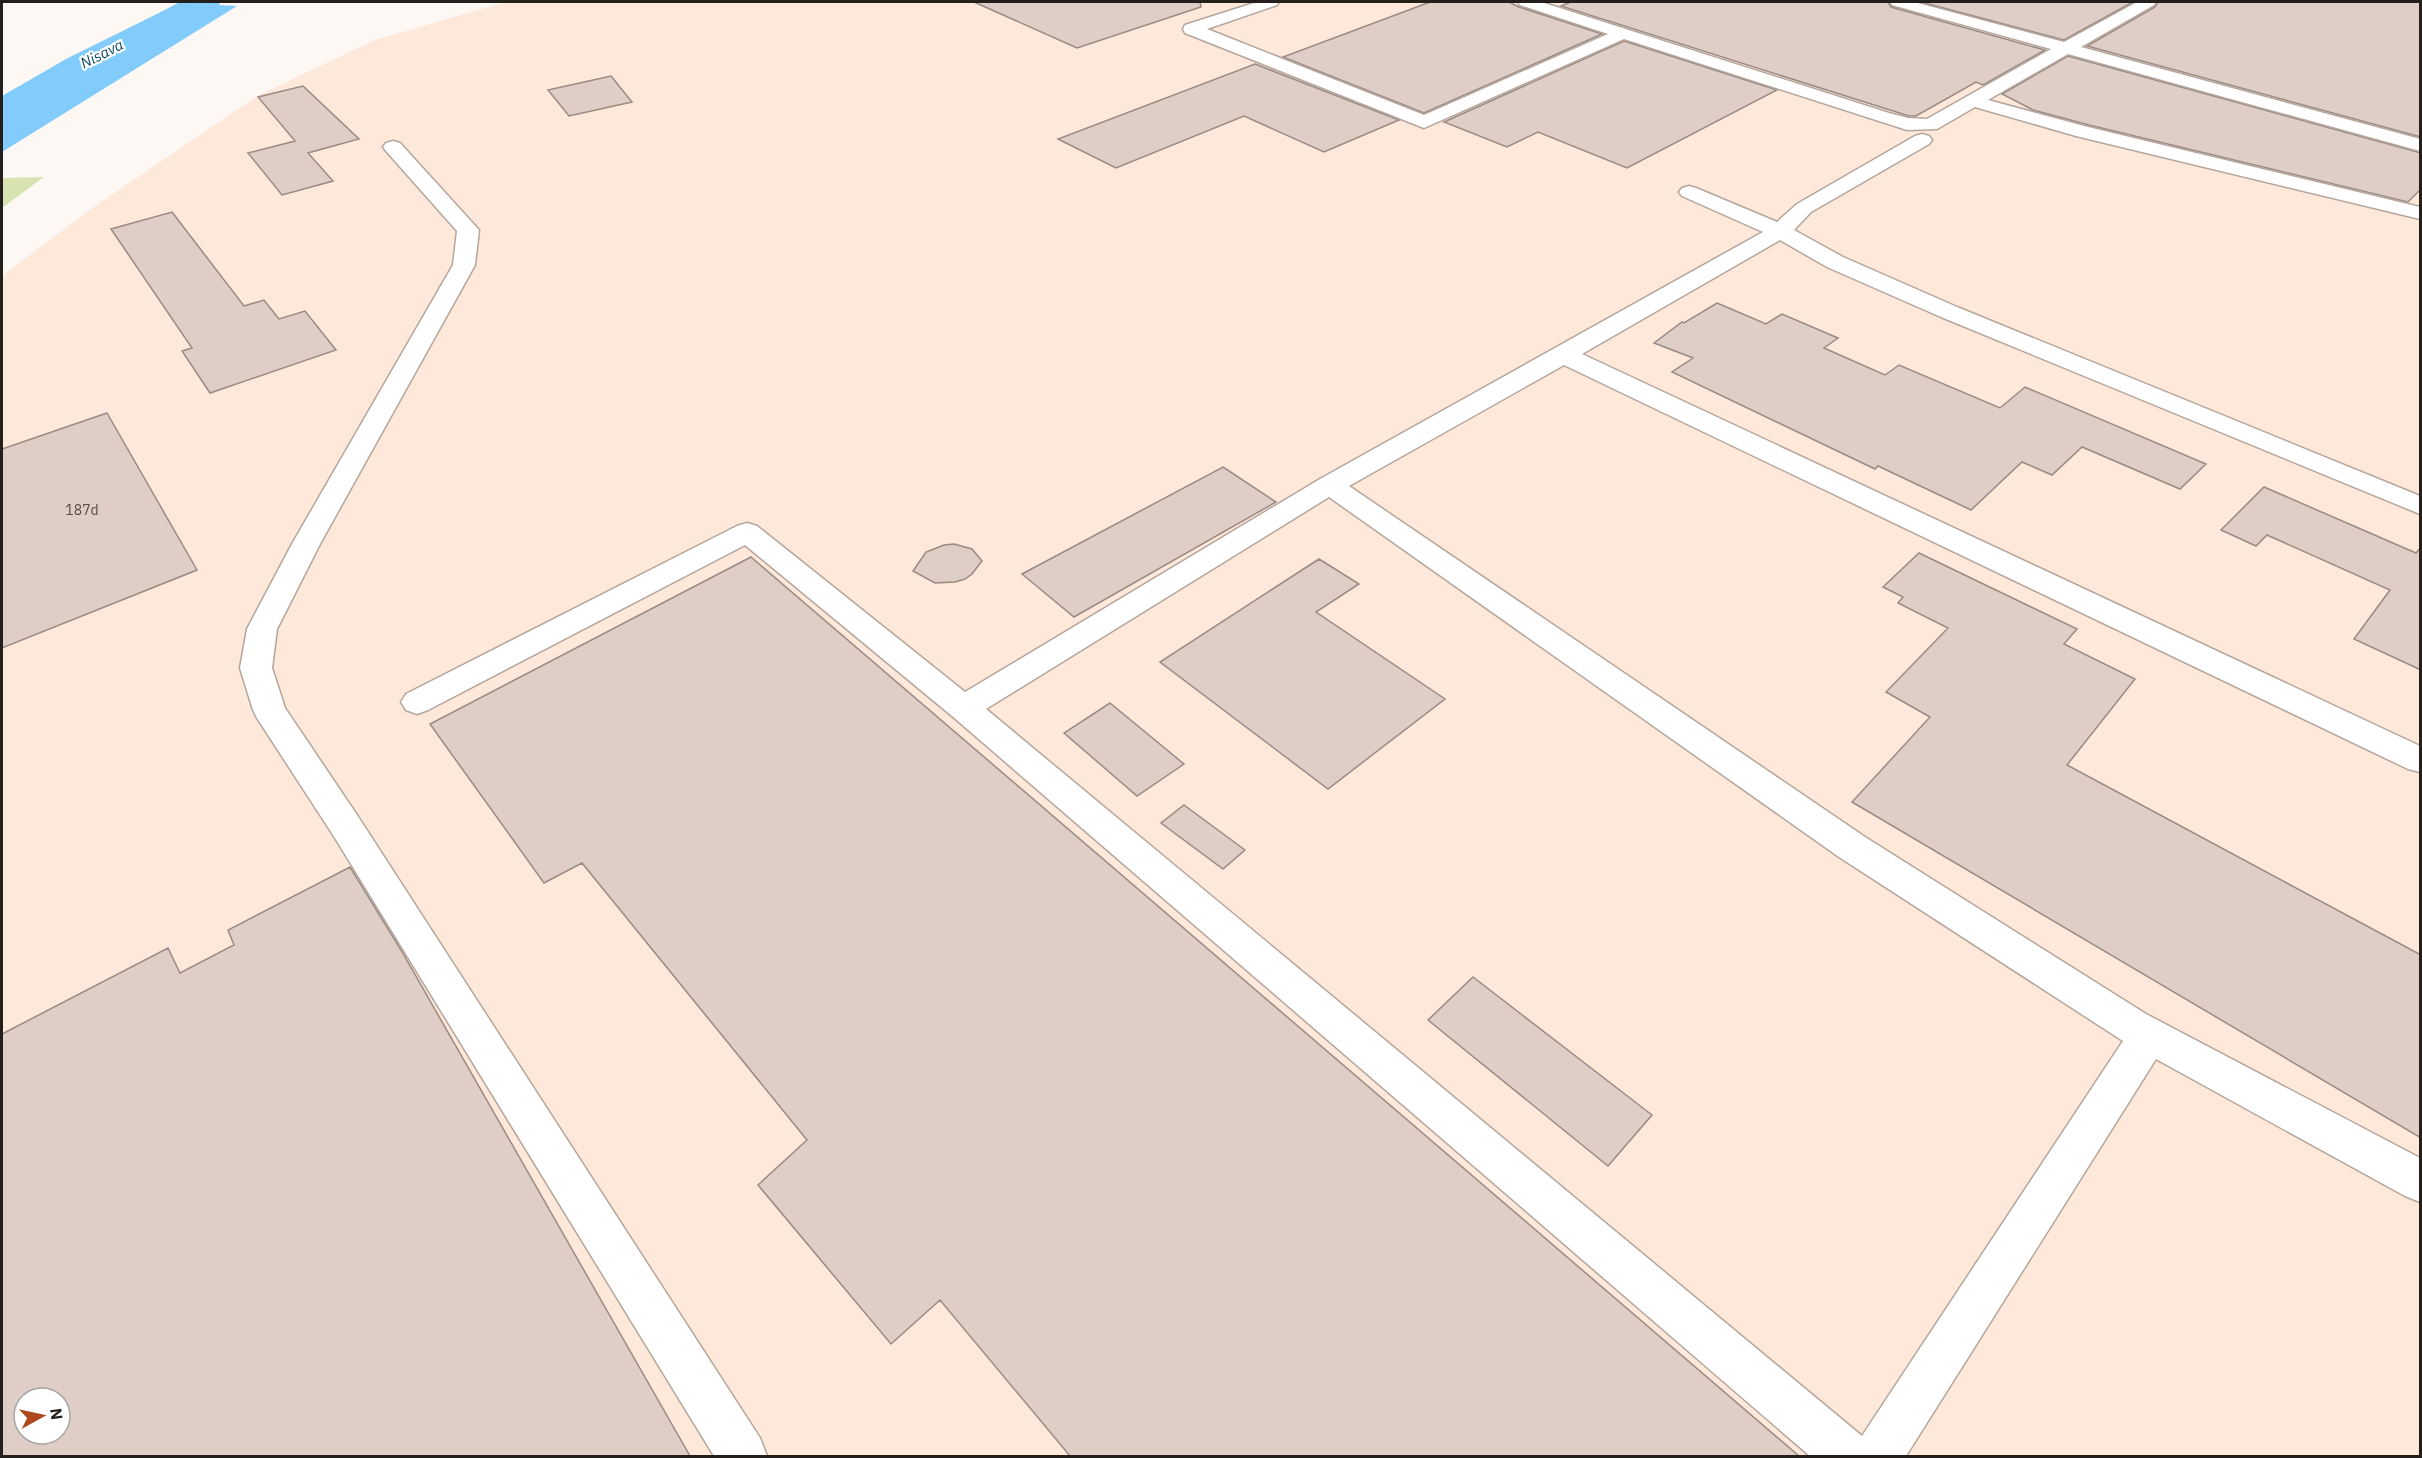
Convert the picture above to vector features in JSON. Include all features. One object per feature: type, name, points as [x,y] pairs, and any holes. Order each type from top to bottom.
[{"type":"lane","points":[[1271,2],[1191,29],[1424,122],[1623,33]]},
{"type":"lane","points":[[1526,2],[1907,124],[1930,125],[2148,2]]},
{"type":"lane","points":[[1898,2],[2421,145]]},
{"type":"lane","points":[[1972,101],[2083,132],[2421,213]]},
{"type":"lane","points":[[963,708],[1330,485],[1780,231],[1804,208],[1922,140]]},
{"type":"lane","points":[[393,147],[468,230],[464,265],[306,544],[262,629],[256,668],[269,710],[347,828],[742,1456]]},
{"type":"lane","points":[[1689,192],[1780,231],[1835,262],[1949,312],[2421,507]]},
{"type":"lane","points":[[1563,355],[2421,760]]},
{"type":"lane","points":[[1330,485],[1852,847],[2149,1035],[2421,1181]]},
{"type":"lane","points":[[417,702],[747,532],[963,708],[1848,1456]]},
{"type":"lane","points":[[1878,1456],[2149,1035]]},
{"type":"shaded area","points":[[506,2],[2420,2],[2420,1456],[2,1456],[2,276],[98,204],[259,95],[375,40]]},
{"type":"green space","points":[[44,177],[2,208],[2,178]]},
{"type":"water","points":[[178,3],[237,6],[2,152],[2,98]]},
{"type":"building","points":[[974,2],[1200,2],[1201,7],[1077,48]]},
{"type":"building","points":[[1430,2],[1509,2],[1602,34],[1424,113],[1283,57]]},
{"type":"building","points":[[1571,2],[1888,2],[1891,7],[2045,50],[1983,85],[1976,82],[1916,116],[1909,116],[1561,6]]},
{"type":"building","points":[[1921,2],[2133,2],[2064,40]]},
{"type":"building","points":[[2158,2],[2421,2],[2421,137],[2087,46],[2155,7]]},
{"type":"building","points":[[1624,41],[1777,90],[1627,168],[1538,132],[1507,147],[1444,122]]},
{"type":"building","points":[[2068,56],[2421,153],[2421,189],[2408,202],[2089,125],[2033,110],[2002,94]]},
{"type":"building","points":[[1255,64],[1399,120],[1324,152],[1244,116],[1116,168],[1058,139]]},
{"type":"building","points":[[611,76],[632,102],[569,116],[548,90]]},
{"type":"building","points":[[303,86],[359,139],[308,153],[333,181],[282,195],[248,153],[295,141],[258,97]]},
{"type":"building","points":[[172,212],[244,306],[264,300],[279,319],[305,311],[336,350],[210,393],[182,351],[192,348],[111,229]]},
{"type":"building","points":[[1717,303],[1766,324],[1782,314],[1838,338],[1824,348],[1885,375],[1899,365],[2000,408],[2025,387],[2206,464],[2180,489],[2082,447],[2052,475],[2022,462],[1971,510],[1878,466],[1875,469],[1672,372],[1693,358],[1654,343],[1682,322],[1684,323]]},
{"type":"building","points":[[107,413],[197,570],[2,648],[2,449]]},
{"type":"building","points":[[1223,467],[1276,502],[1074,617],[1022,574]]},
{"type":"building","points":[[2264,487],[2416,553],[2421,547],[2421,670],[2354,639],[2390,590],[2267,535],[2256,546],[2221,530]]},
{"type":"building","points":[[954,544],[972,549],[982,561],[965,579],[935,583],[913,571],[926,552]]},
{"type":"building","points":[[1919,553],[2077,629],[2064,644],[2135,679],[2067,765],[2421,955],[2421,1138],[1852,802],[1930,717],[1886,692],[1948,628],[1898,603],[1903,597],[1883,587]]},
{"type":"building","points":[[751,557],[1799,1456],[1070,1456],[940,1300],[891,1344],[758,1185],[807,1140],[582,863],[544,883],[430,724]]},
{"type":"building","points":[[1319,559],[1359,584],[1316,612],[1445,699],[1328,789],[1160,662]]},
{"type":"building","points":[[1110,703],[1184,764],[1137,796],[1064,733]]},
{"type":"building","points":[[1184,805],[1245,850],[1223,869],[1161,823]]},
{"type":"building","points":[[350,867],[401,950],[690,1456],[2,1456],[2,1034],[168,948],[180,973],[234,945],[228,930]]},
{"type":"building","points":[[1473,977],[1652,1115],[1608,1166],[1428,1020]]},
{"type":"waterway","name":"Nisava","points":[[2,112],[78,66],[205,2]]}]
